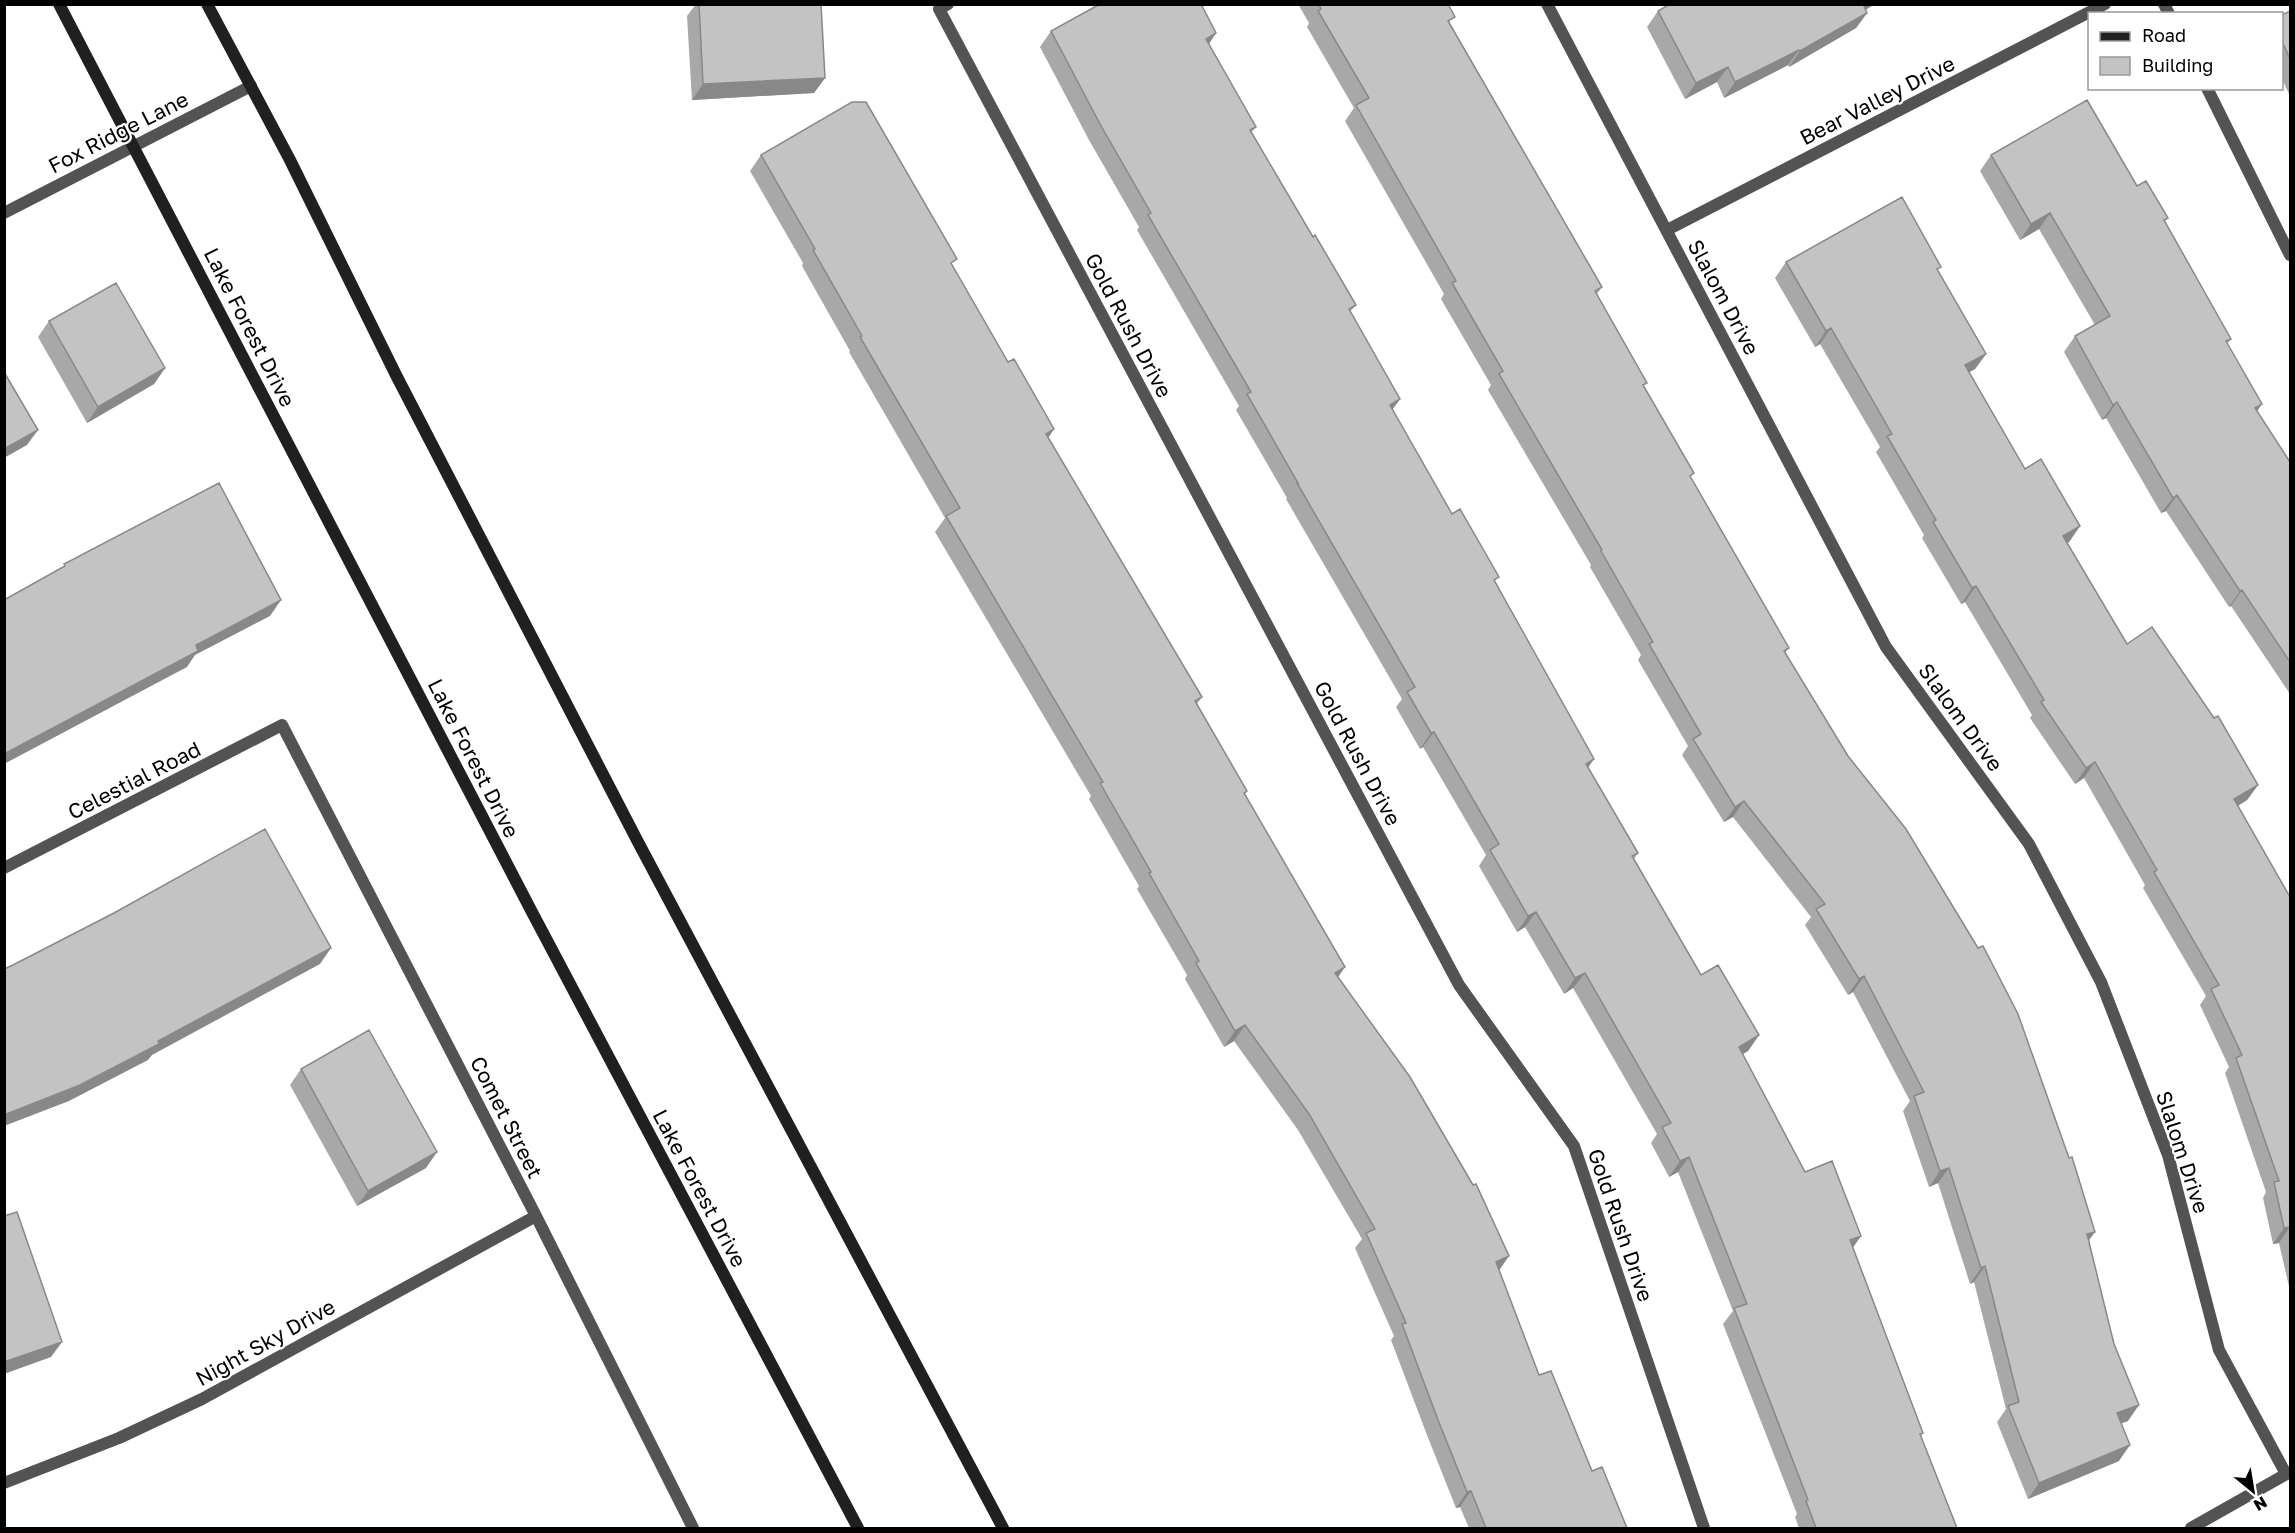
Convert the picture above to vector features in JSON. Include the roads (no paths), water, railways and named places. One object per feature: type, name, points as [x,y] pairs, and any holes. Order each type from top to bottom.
[{"type":"main road","name":"Lake Forest Drive","points":[[59,4],[527,903],[858,1528]]},
{"type":"main road","points":[[207,4],[296,171],[396,375],[638,842],[1003,1528]]},
{"type":"street","name":"Slalom Drive","points":[[1547,4],[1886,647],[2028,844],[2101,982],[2168,1155],[2219,1350],[2288,1473]]},
{"type":"street","name":"Bear Valley Drive","points":[[2090,12],[2105,4]]},
{"type":"street","name":"Gold Rush Drive","points":[[943,7],[1459,985],[1574,1146],[1704,1528]]},
{"type":"street","name":"Bear Valley Drive","points":[[1667,231],[2088,13]]},
{"type":"street","name":"Fox Ridge Lane","points":[[4,213],[250,86]]},
{"type":"street","points":[[2208,90],[2290,255]]},
{"type":"street","name":"Celestial Road","points":[[4,868],[282,725]]},
{"type":"street","name":"Comet Street","points":[[282,725],[536,1216],[693,1528]]},
{"type":"street","name":"Night Sky Drive","points":[[4,1483],[119,1438],[202,1399],[536,1216]]},
{"type":"street","points":[[2192,1528],[2288,1473]]}]
